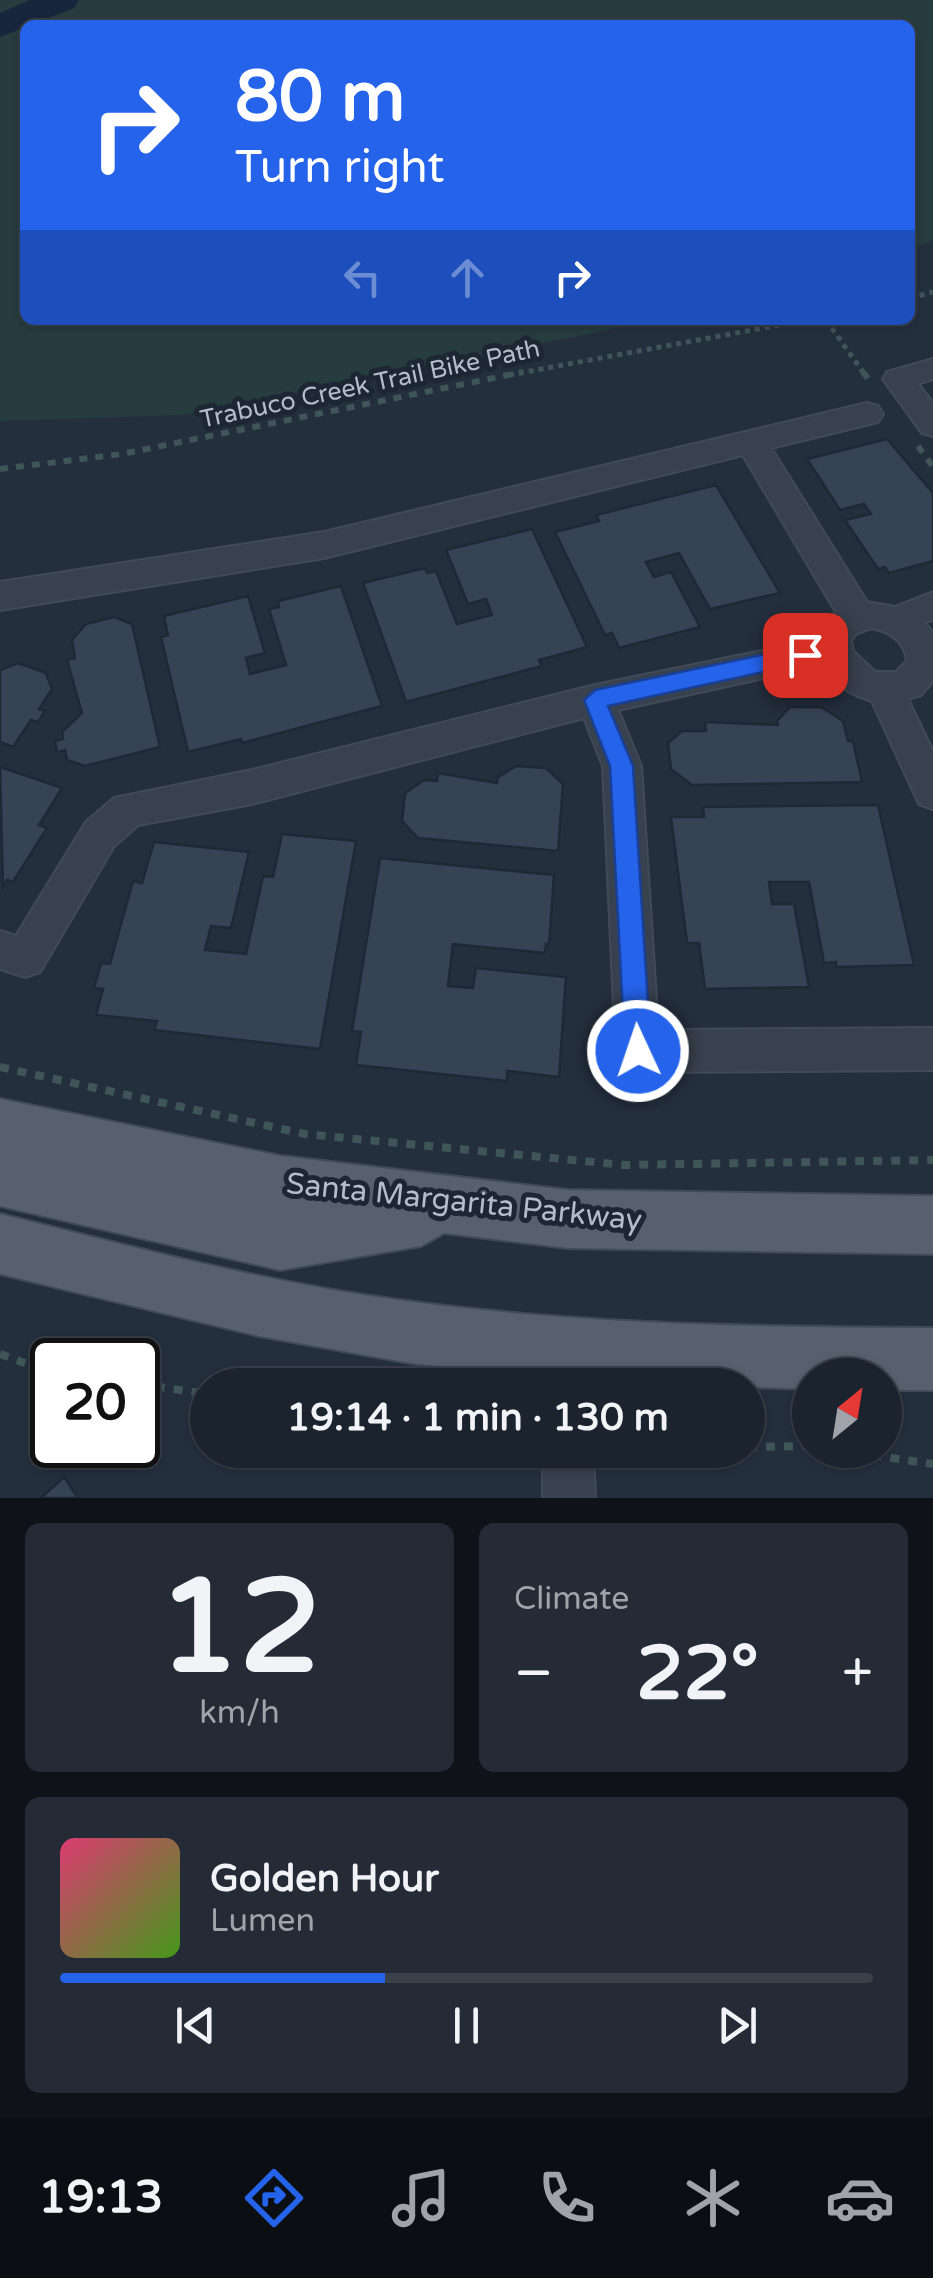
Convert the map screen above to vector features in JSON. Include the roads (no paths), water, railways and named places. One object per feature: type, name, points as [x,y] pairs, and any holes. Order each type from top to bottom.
[{"type":"main road","name":"Santa Margarita Parkway","points":[[0,1127],[280,1185],[568,1219],[933,1225]]},
{"type":"main road","points":[[0,1177],[280,1240],[474,1208]]},
{"type":"main road","points":[[0,1244],[255,1307],[416,1334],[566,1367],[761,1359],[933,1359]]},
{"type":"lane","points":[[933,369],[898,379],[933,425]]},
{"type":"lane","points":[[0,596],[324,544],[867,414]]},
{"type":"lane","points":[[752,443],[857,616]]},
{"type":"lane","points":[[918,615],[929,666],[911,682],[886,688],[858,682],[838,665],[833,654],[836,631],[857,616],[918,615]]},
{"type":"lane","points":[[0,950],[25,958],[100,834],[128,810],[252,787],[595,700],[805,655],[833,654]]},
{"type":"lane","points":[[886,688],[933,792]]},
{"type":"lane","points":[[595,700],[622,766],[638,1051],[933,1049]]},
{"type":"lane","points":[[568,1468],[569,1498]]},
{"type":"waterway","points":[[0,26],[61,0]]}]
